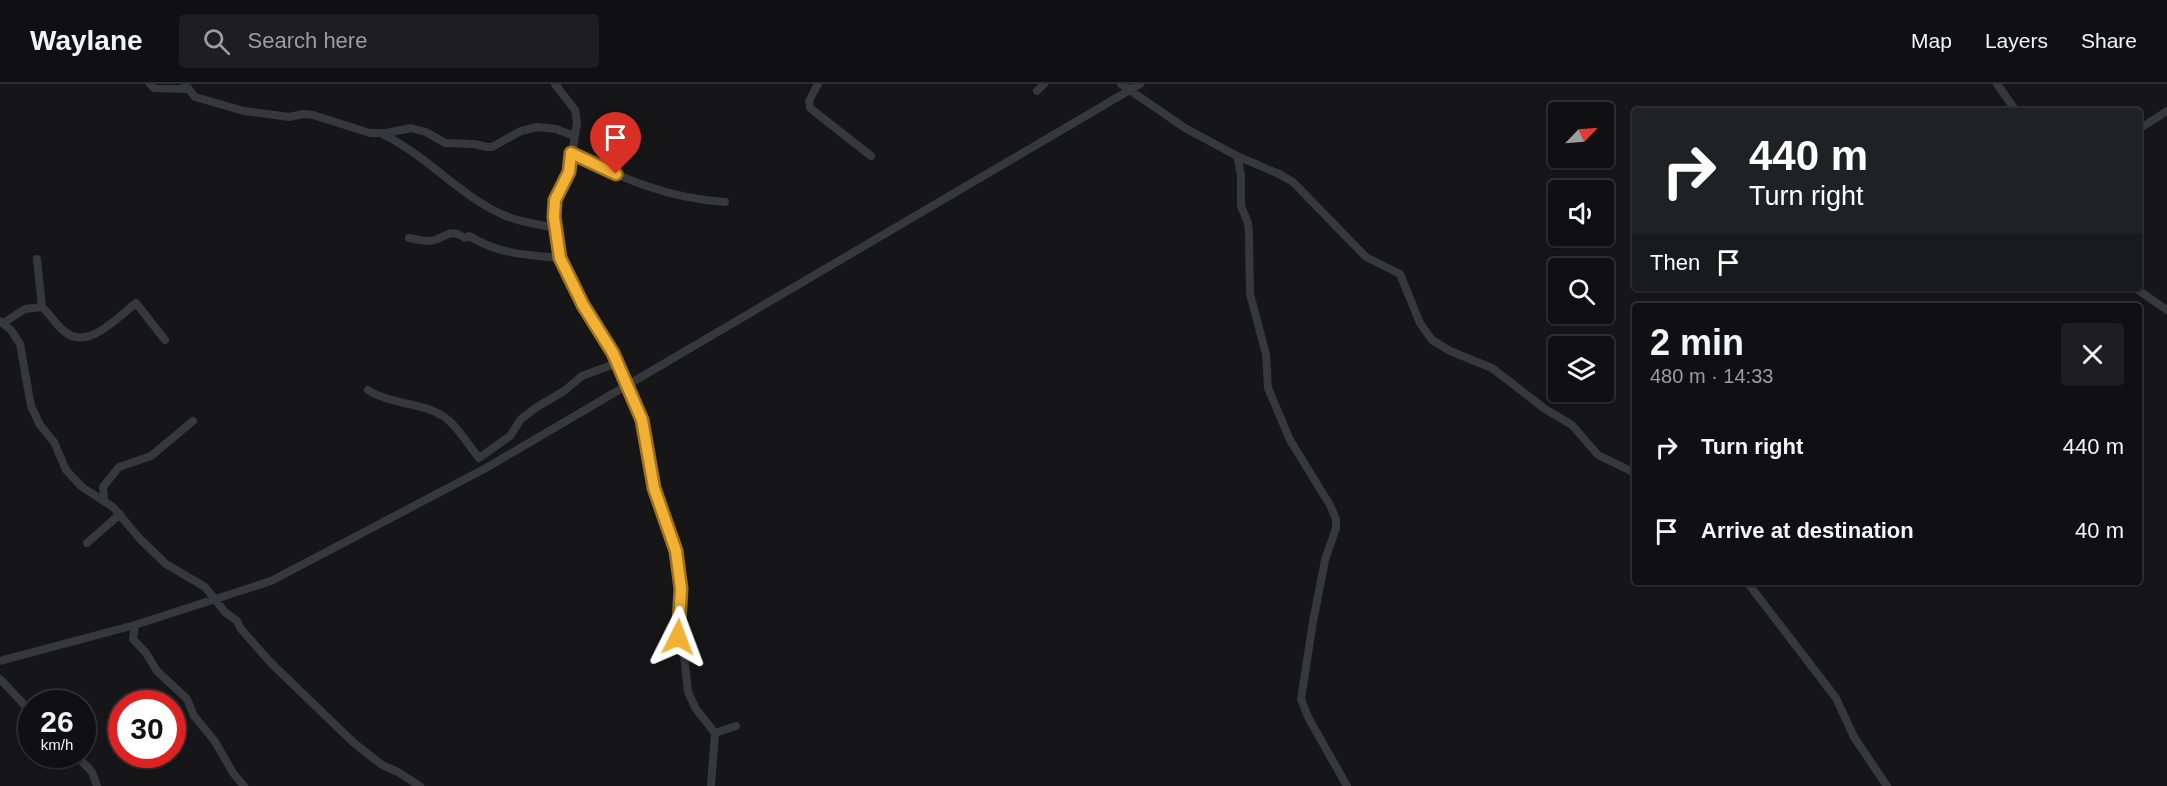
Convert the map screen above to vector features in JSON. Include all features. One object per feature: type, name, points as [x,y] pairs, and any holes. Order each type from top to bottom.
[{"type":"street","points":[[150,84],[154,88],[186,87],[195,97],[244,111],[289,117],[303,114],[313,115],[370,133],[411,128],[426,132],[445,143],[492,147],[521,131],[537,128],[556,129],[574,136]]},
{"type":"street","points":[[555,84],[575,110],[577,123],[569,172],[555,200],[560,258],[583,305],[613,353],[642,420],[654,488],[676,551],[681,589],[678,637],[684,656],[688,692],[696,709],[715,733],[711,786]]},
{"type":"street","points":[[818,84],[809,101],[809,106],[871,156]]},
{"type":"street","points":[[1037,91],[1044,84]]},
{"type":"street","points":[[1121,84],[1148,105],[1185,128],[1293,182],[1366,257],[1400,274],[1420,323],[1432,340],[1450,351],[1492,368],[1545,410],[1572,425],[1598,455],[1632,472]]},
{"type":"street","points":[[0,660],[135,626],[271,581],[486,468],[1140,84]]},
{"type":"street","points":[[1997,84],[2014,108]]},
{"type":"street","points":[[2142,127],[2167,111]]},
{"type":"street","points":[[380,133],[393,139],[505,216],[556,228]]},
{"type":"street","points":[[571,153],[632,182],[660,191],[701,200],[725,202]]},
{"type":"street","points":[[1237,156],[1241,175],[1241,206],[1248,223],[1250,294],[1266,354],[1268,388],[1290,440],[1322,491],[1336,519],[1336,528],[1325,560],[1301,699],[1308,717],[1347,786]]},
{"type":"street","points":[[409,238],[430,241],[448,233],[457,233],[465,238],[469,236],[488,247],[523,255],[560,258]]},
{"type":"street","points":[[37,259],[42,307],[64,332],[78,338],[95,335],[136,303],[165,340]]},
{"type":"street","points":[[2139,291],[2167,310]]},
{"type":"street","points":[[42,307],[25,309],[2,322],[11,330],[20,344],[31,406],[40,425],[54,442],[66,470],[82,487],[104,500],[120,514],[166,564],[205,587],[213,599],[237,621],[241,629],[272,664],[354,743],[382,765],[420,786]]},
{"type":"street","points":[[368,390],[378,397],[444,416],[479,458],[510,436],[521,419],[564,392],[582,376],[617,363]]},
{"type":"street","points":[[104,500],[103,487],[119,467],[151,456],[193,421]]},
{"type":"street","points":[[87,543],[120,514]]},
{"type":"street","points":[[1749,585],[1836,698],[1854,737],[1887,786]]},
{"type":"street","points":[[135,626],[133,639],[146,653],[157,671],[187,699],[194,716],[214,740],[233,773],[244,786]]},
{"type":"street","points":[[0,679],[18,698]]},
{"type":"street","points":[[715,733],[736,726]]},
{"type":"street","points":[[88,768],[97,786]]},
{"type":"route","points":[[616,174],[571,153],[569,172],[555,200],[554,217],[560,258],[583,305],[613,353],[642,420],[654,488],[670,530],[678,563],[681,589],[678,637]]}]
